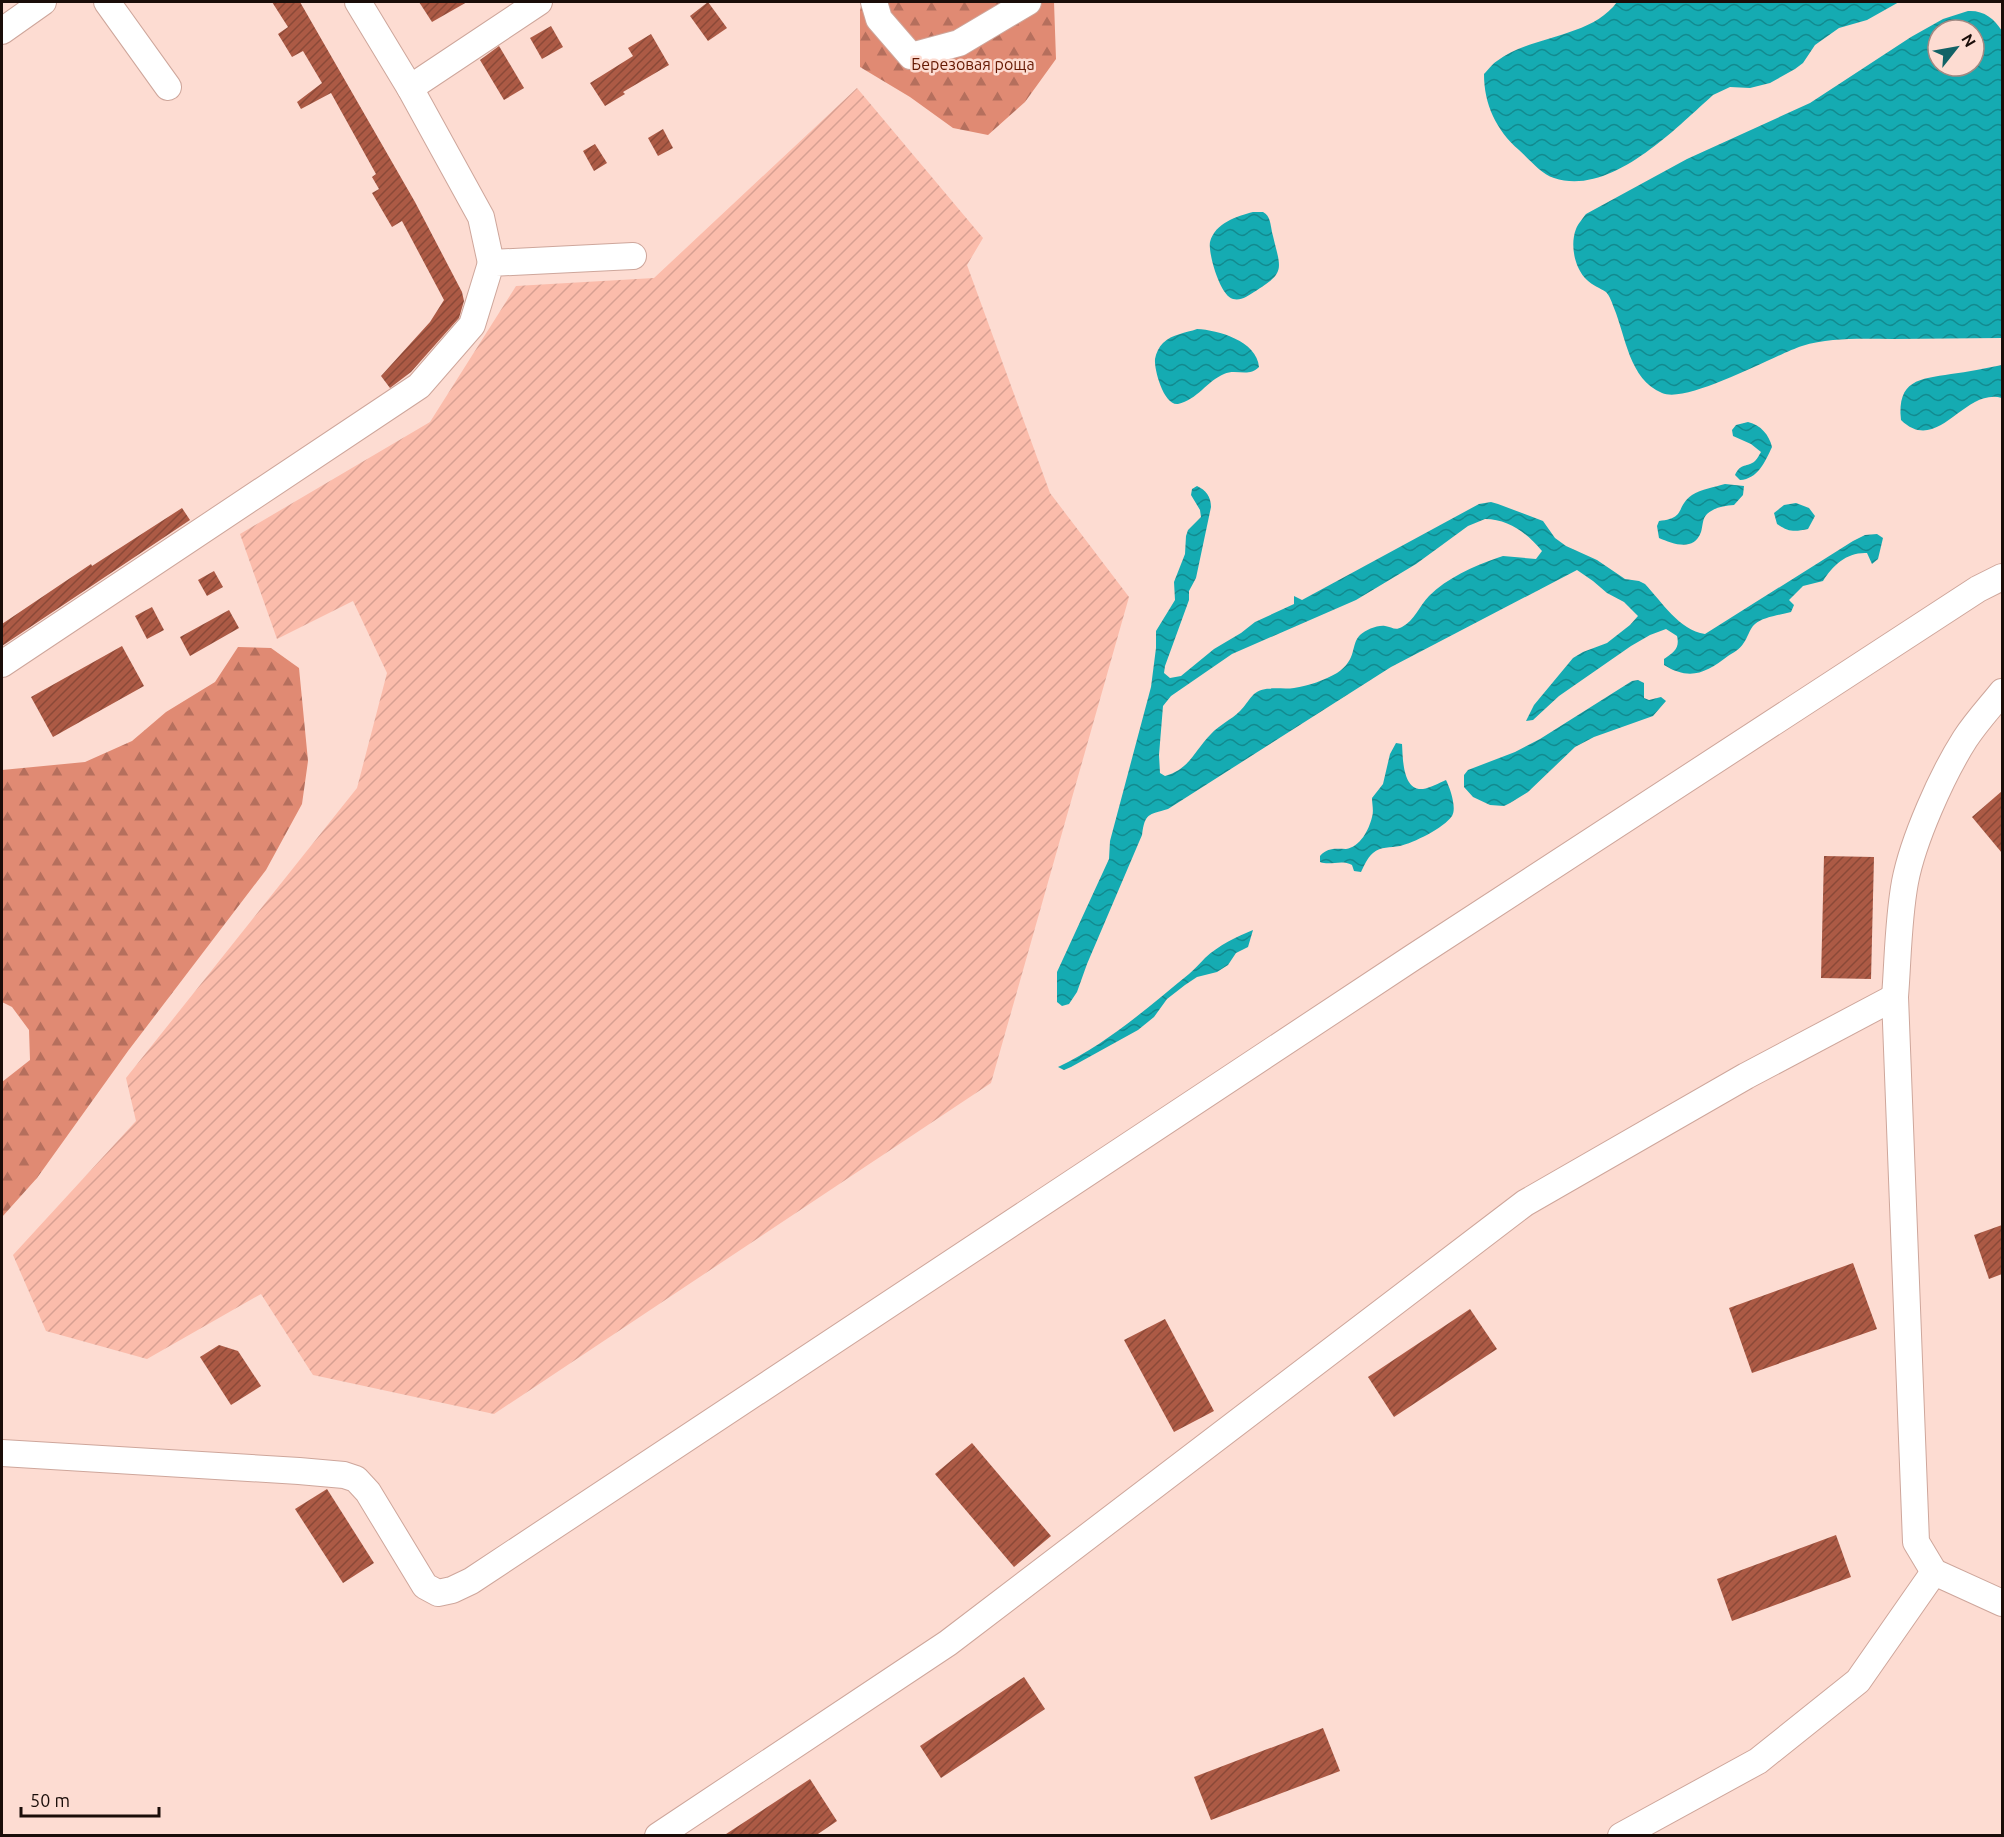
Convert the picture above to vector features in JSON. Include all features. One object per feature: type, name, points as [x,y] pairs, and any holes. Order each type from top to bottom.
[{"type":"street","points":[[2,31],[43,2]]},
{"type":"street","points":[[107,2],[168,87]]},
{"type":"street","points":[[2,664],[420,386],[472,325],[491,263],[481,217],[410,88],[358,2]]},
{"type":"street","points":[[410,88],[539,2]]},
{"type":"street","points":[[874,2],[879,19],[911,56],[959,43],[1028,2]]},
{"type":"street","points":[[491,263],[633,256]]},
{"type":"street","points":[[2,1453],[344,1475],[356,1479],[368,1492],[425,1586],[438,1593],[452,1590],[471,1581],[1695,773],[1978,589],[2002,577]]},
{"type":"street","points":[[2002,692],[1966,738],[1946,773],[1914,852],[1905,880],[1900,914],[1895,997],[1916,1542],[1934,1572],[2002,1603]]},
{"type":"street","points":[[658,1836],[948,1643],[1525,1203],[1746,1076],[1895,997]]},
{"type":"street","points":[[1621,1836],[1758,1761],[1858,1681],[1934,1572]]},
{"type":"green space","name":"Березовая роща","points":[[862,2],[1054,2],[1056,59],[1025,102],[988,135],[953,128],[910,97],[860,67]]},
{"type":"green space","points":[[238,647],[271,648],[299,668],[308,761],[302,804],[266,870],[128,1051],[37,1178],[2,1217],[2,1082],[30,1060],[29,1030],[12,1007],[2,1002],[2,770],[85,762],[132,741],[166,712],[215,682]]},
{"type":"shaded area","points":[[857,88],[983,238],[967,265],[1050,493],[1129,597],[991,1083],[494,1414],[313,1375],[261,1294],[147,1359],[46,1331],[13,1255],[136,1121],[126,1078],[357,788],[387,673],[353,601],[277,639],[240,534],[430,422],[516,286],[654,278]]},
{"type":"water","points":[[1617,2],[1899,2],[1867,20],[1839,28],[1815,45],[1803,63],[1770,83],[1750,88],[1730,87],[1713,95],[1661,141],[1619,169],[1597,178],[1575,181],[1554,178],[1535,166],[1504,134],[1489,106],[1484,74],[1495,62],[1511,52],[1592,23],[1606,14]]},
{"type":"water","points":[[1968,11],[1979,12],[1992,19],[2002,31],[2002,338],[1824,341],[1788,351],[1710,386],[1691,392],[1674,395],[1662,393],[1651,387],[1635,368],[1609,295],[1587,280],[1576,263],[1573,249],[1574,235],[1586,214],[1687,159],[1810,103],[1926,29],[1926,78],[1986,78],[1986,18],[1946,18]]},
{"type":"water","points":[[1253,212],[1263,212],[1269,219],[1278,256],[1278,269],[1272,280],[1252,294],[1242,299],[1233,299],[1219,283],[1210,242],[1222,225],[1234,218]]},
{"type":"water","points":[[1197,329],[1225,335],[1244,344],[1257,358],[1259,367],[1251,372],[1228,372],[1212,381],[1191,399],[1178,404],[1173,403],[1164,394],[1158,379],[1156,355],[1160,346],[1167,340]]},
{"type":"water","points":[[2002,365],[2002,398],[1988,397],[1975,402],[1939,426],[1927,430],[1914,429],[1901,420],[1903,397],[1912,384],[1929,378]]},
{"type":"water","points":[[1748,422],[1764,431],[1772,447],[1764,464],[1756,473],[1752,477],[1740,480],[1735,475],[1737,471],[1755,461],[1761,452],[1751,444],[1733,436],[1732,430],[1736,425]]},
{"type":"water","points":[[1725,484],[1744,486],[1743,495],[1734,505],[1716,508],[1707,514],[1698,538],[1683,545],[1659,538],[1657,526],[1659,521],[1668,520],[1677,515],[1692,495]]},
{"type":"water","points":[[1197,486],[1203,490],[1209,497],[1211,507],[1196,578],[1189,591],[1189,600],[1165,666],[1164,673],[1170,678],[1181,676],[1214,649],[1255,622],[1294,604],[1294,596],[1302,600],[1479,504],[1491,502],[1543,521],[1555,538],[1566,546],[1597,560],[1625,579],[1645,584],[1679,621],[1705,634],[1853,541],[1865,535],[1877,534],[1883,538],[1878,559],[1872,564],[1867,553],[1847,557],[1831,570],[1823,581],[1803,586],[1789,600],[1794,605],[1791,612],[1767,618],[1755,624],[1740,648],[1705,671],[1682,673],[1664,665],[1664,659],[1673,652],[1678,644],[1677,636],[1666,629],[1631,646],[1559,696],[1533,720],[1526,721],[1534,705],[1573,658],[1607,643],[1638,616],[1624,602],[1607,593],[1577,570],[1391,667],[1168,809],[1156,812],[1146,819],[1142,835],[1077,992],[1069,1004],[1062,1006],[1057,1002],[1057,972],[1109,859],[1110,841],[1151,687],[1156,631],[1175,600],[1174,582],[1185,554],[1188,530],[1201,517],[1200,510],[1191,495],[1192,489]],"holes":[[[1485,519],[1510,525],[1531,539],[1542,551],[1536,559],[1503,556],[1452,578],[1429,596],[1410,621],[1402,627],[1395,629],[1379,626],[1360,635],[1348,663],[1337,673],[1305,686],[1258,691],[1242,709],[1211,734],[1186,764],[1165,776],[1160,773],[1159,755],[1163,706],[1171,696],[1232,654],[1356,600],[1416,564],[1468,526]]]},
{"type":"water","points":[[1796,503],[1809,508],[1815,516],[1808,529],[1792,531],[1777,524],[1774,513],[1784,505]]},
{"type":"water","points":[[1638,680],[1644,683],[1644,698],[1649,700],[1661,697],[1666,701],[1653,716],[1594,737],[1575,747],[1528,792],[1504,806],[1490,805],[1473,797],[1464,787],[1464,775],[1468,770],[1515,752],[1540,739],[1632,681]]},
{"type":"water","points":[[1396,743],[1402,744],[1405,772],[1411,785],[1423,789],[1446,780],[1453,803],[1452,816],[1435,830],[1412,842],[1376,851],[1369,857],[1361,872],[1354,871],[1352,865],[1348,863],[1320,862],[1320,856],[1326,851],[1351,848],[1363,837],[1373,815],[1372,798],[1383,784],[1390,754]]},
{"type":"water","points":[[1253,930],[1248,947],[1236,953],[1228,965],[1217,972],[1197,977],[1185,985],[1167,999],[1154,1017],[1138,1030],[1071,1067],[1064,1070],[1058,1067],[1093,1048],[1126,1025],[1216,949]]},
{"type":"building","points":[[272,2],[300,2],[415,202],[462,292],[464,301],[459,318],[411,372],[390,388],[381,376],[430,322],[444,300],[402,221],[392,227],[372,193],[379,189],[372,177],[376,174],[331,93],[301,109],[297,102],[322,83],[303,51],[292,57],[278,34],[288,27]]},
{"type":"building","points":[[419,2],[467,2],[432,22]]},
{"type":"building","points":[[708,2],[727,28],[708,41],[690,16]]},
{"type":"building","points":[[551,26],[563,47],[542,59],[530,38]]},
{"type":"building","points":[[651,34],[669,65],[623,92],[625,94],[605,106],[590,83],[633,56],[628,48]]},
{"type":"building","points":[[499,46],[524,88],[504,100],[480,60]]},
{"type":"building","points":[[663,129],[673,148],[658,156],[648,138]]},
{"type":"building","points":[[595,144],[607,163],[594,171],[583,151]]},
{"type":"building","points":[[182,508],[190,520],[2,646],[2,624],[91,564],[92,566]]},
{"type":"building","points":[[214,571],[223,587],[207,596],[198,580]]},
{"type":"building","points":[[152,607],[164,630],[147,639],[135,616]]},
{"type":"building","points":[[229,610],[239,628],[190,656],[180,637]]},
{"type":"building","points":[[122,646],[144,686],[53,737],[31,697]]},
{"type":"building","points":[[2002,791],[2002,853],[1972,817]]},
{"type":"building","points":[[1824,856],[1874,857],[1871,979],[1821,978]]},
{"type":"building","points":[[2002,1225],[2002,1274],[1989,1279],[1974,1235]]},
{"type":"building","points":[[1853,1263],[1877,1329],[1752,1373],[1729,1308]]},
{"type":"building","points":[[1470,1309],[1497,1349],[1394,1417],[1368,1377]]},
{"type":"building","points":[[1165,1319],[1214,1411],[1174,1432],[1124,1340]]},
{"type":"building","points":[[219,1345],[238,1351],[261,1386],[231,1405],[200,1357]]},
{"type":"building","points":[[972,1443],[1051,1536],[1014,1567],[935,1474]]},
{"type":"building","points":[[327,1489],[374,1563],[343,1583],[295,1509]]},
{"type":"building","points":[[1836,1535],[1851,1577],[1732,1621],[1717,1579]]},
{"type":"building","points":[[1024,1677],[1045,1709],[941,1778],[920,1746]]},
{"type":"building","points":[[1323,1728],[1340,1771],[1211,1820],[1194,1777]]},
{"type":"building","points":[[810,1779],[837,1821],[815,1836],[723,1836]]}]
